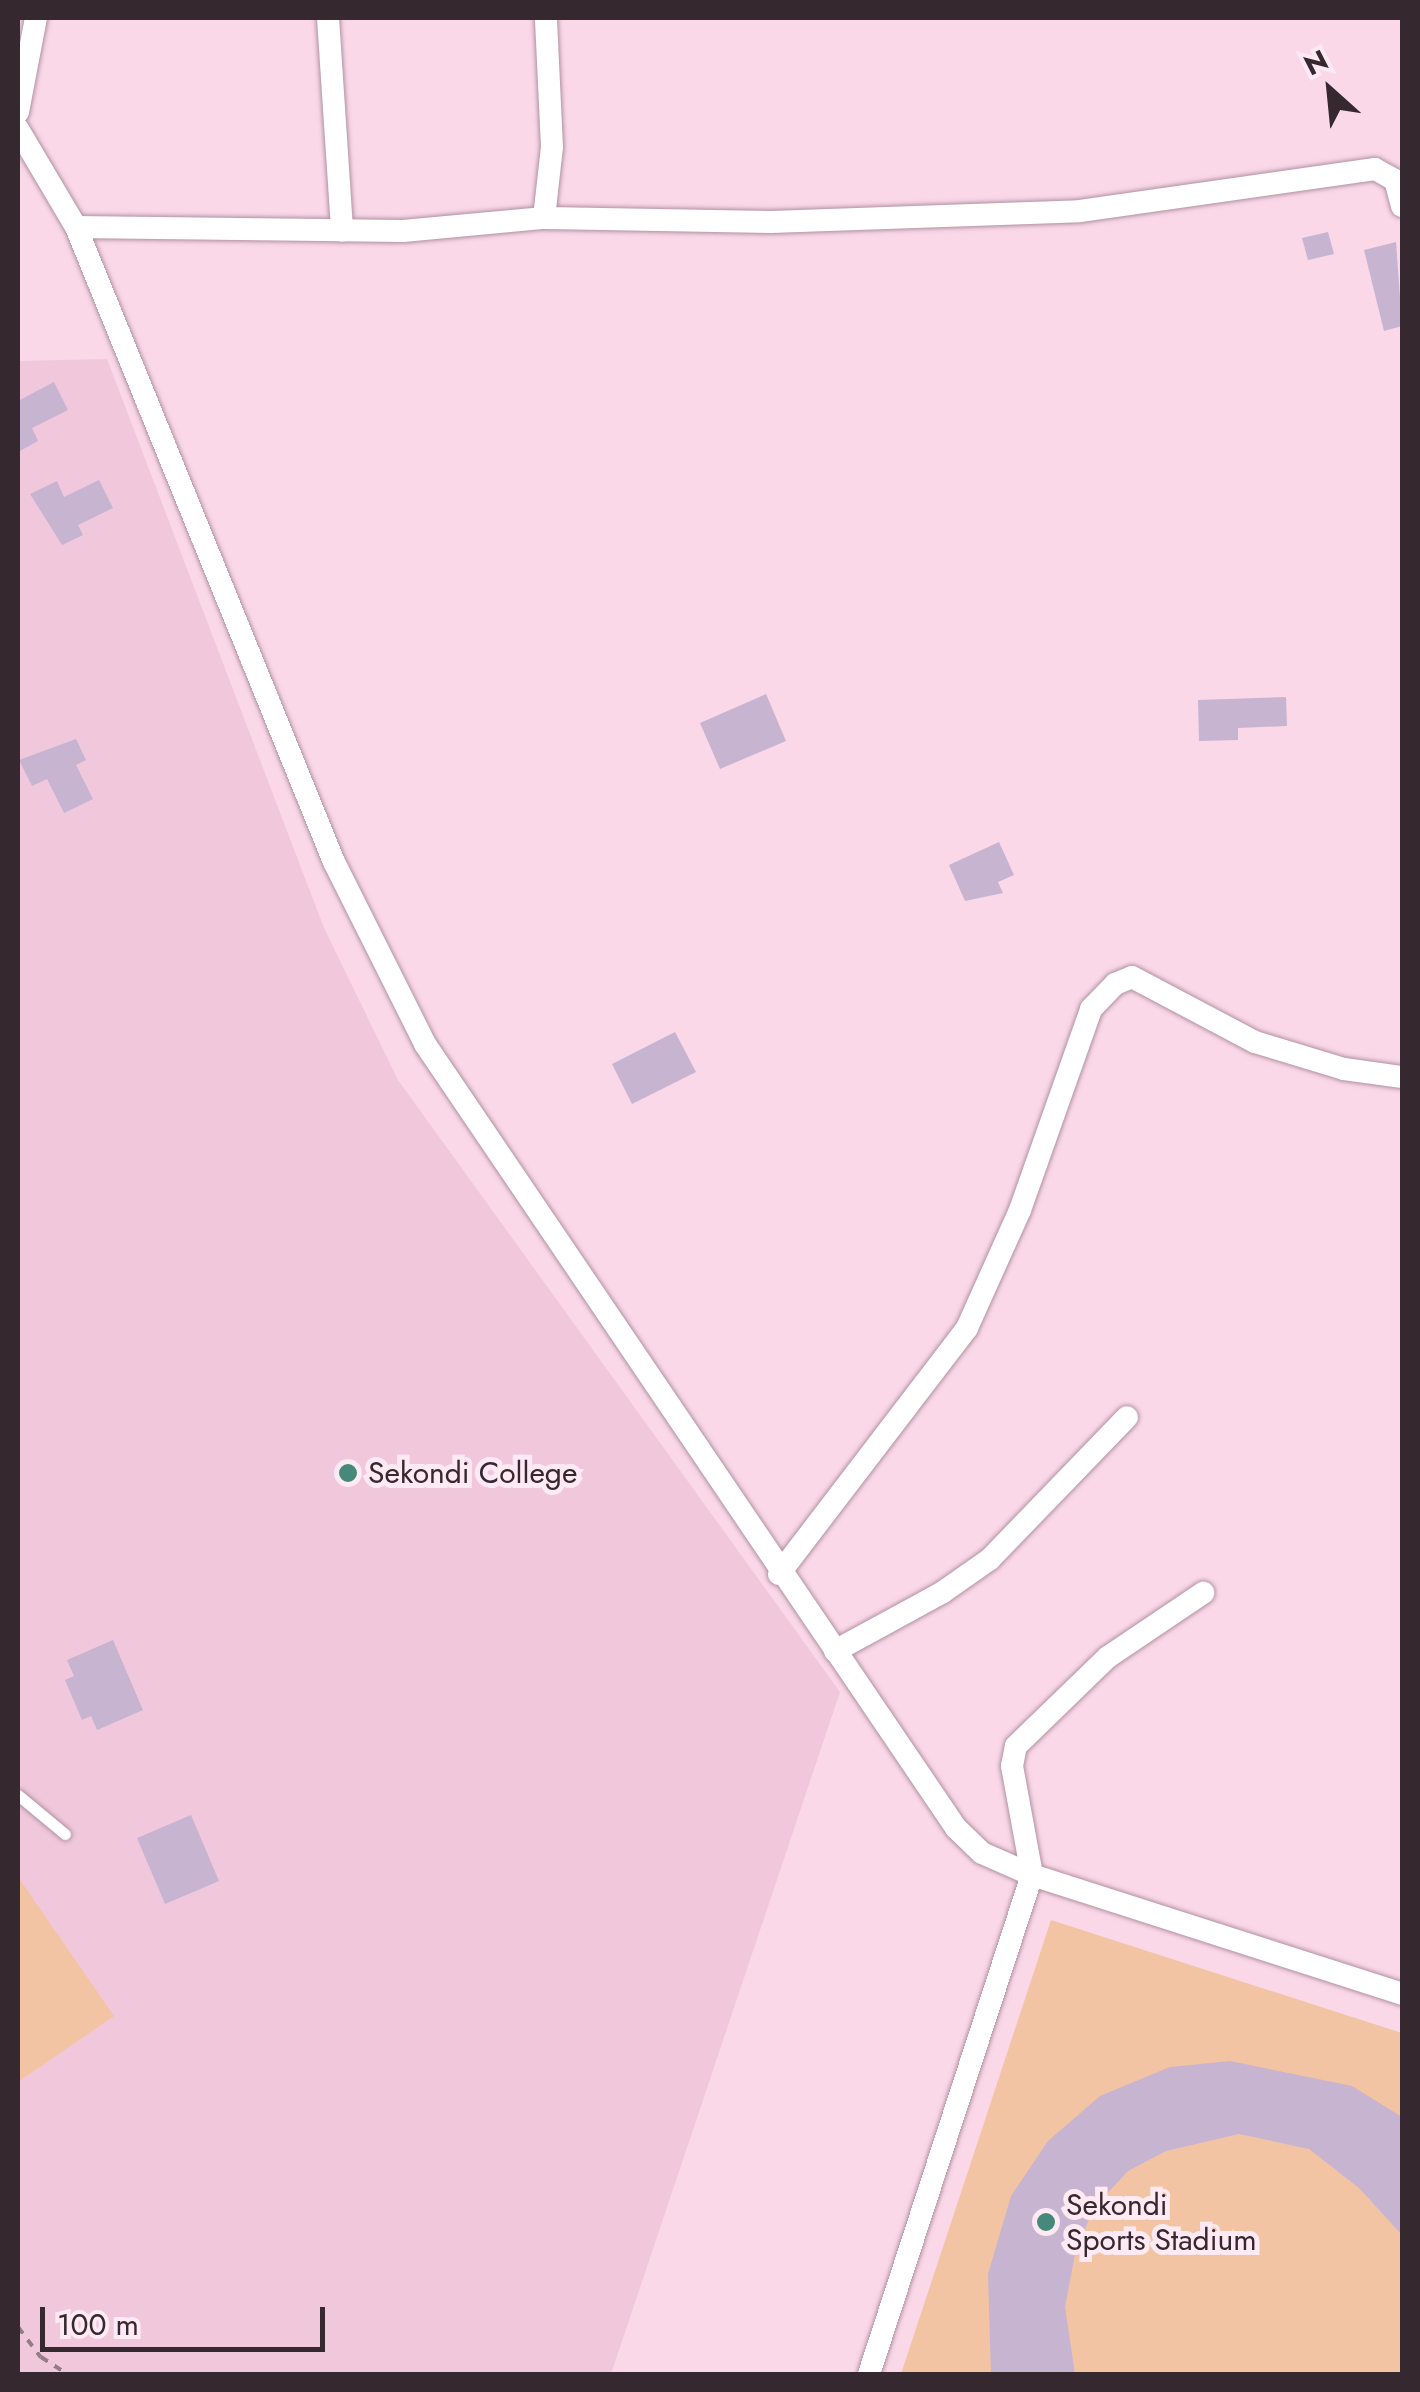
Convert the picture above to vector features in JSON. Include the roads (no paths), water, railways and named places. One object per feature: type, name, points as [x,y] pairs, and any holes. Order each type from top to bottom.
[{"type":"street","points":[[328,18],[342,231]]},
{"type":"street","points":[[544,218],[552,146],[546,18]]},
{"type":"street","points":[[18,112],[28,31]]},
{"type":"street","points":[[18,128],[76,227],[334,862],[425,1044],[779,1574],[956,1828],[982,1853],[1032,1875],[1402,1994]]},
{"type":"street","points":[[76,227],[342,231],[544,218],[752,222],[1080,211],[1375,170],[1386,170],[1395,180],[1402,206]]},
{"type":"street","points":[[779,1574],[967,1328],[1020,1210],[1091,1009],[1114,984],[1132,977],[1255,1042],[1344,1069],[1402,1077]]},
{"type":"street","points":[[835,1650],[944,1592],[990,1559],[1127,1417]]},
{"type":"street","points":[[869,2374],[1032,1875],[1012,1766],[1016,1746],[1108,1657],[1202,1593]]},
{"type":"lane","points":[[18,1795],[65,1834]]},
{"type":"place","name":"Sekondi College","points":[[348,1473]]},
{"type":"place","name":"Sekondi Sports Stadium","points":[[1046,2222]]}]
